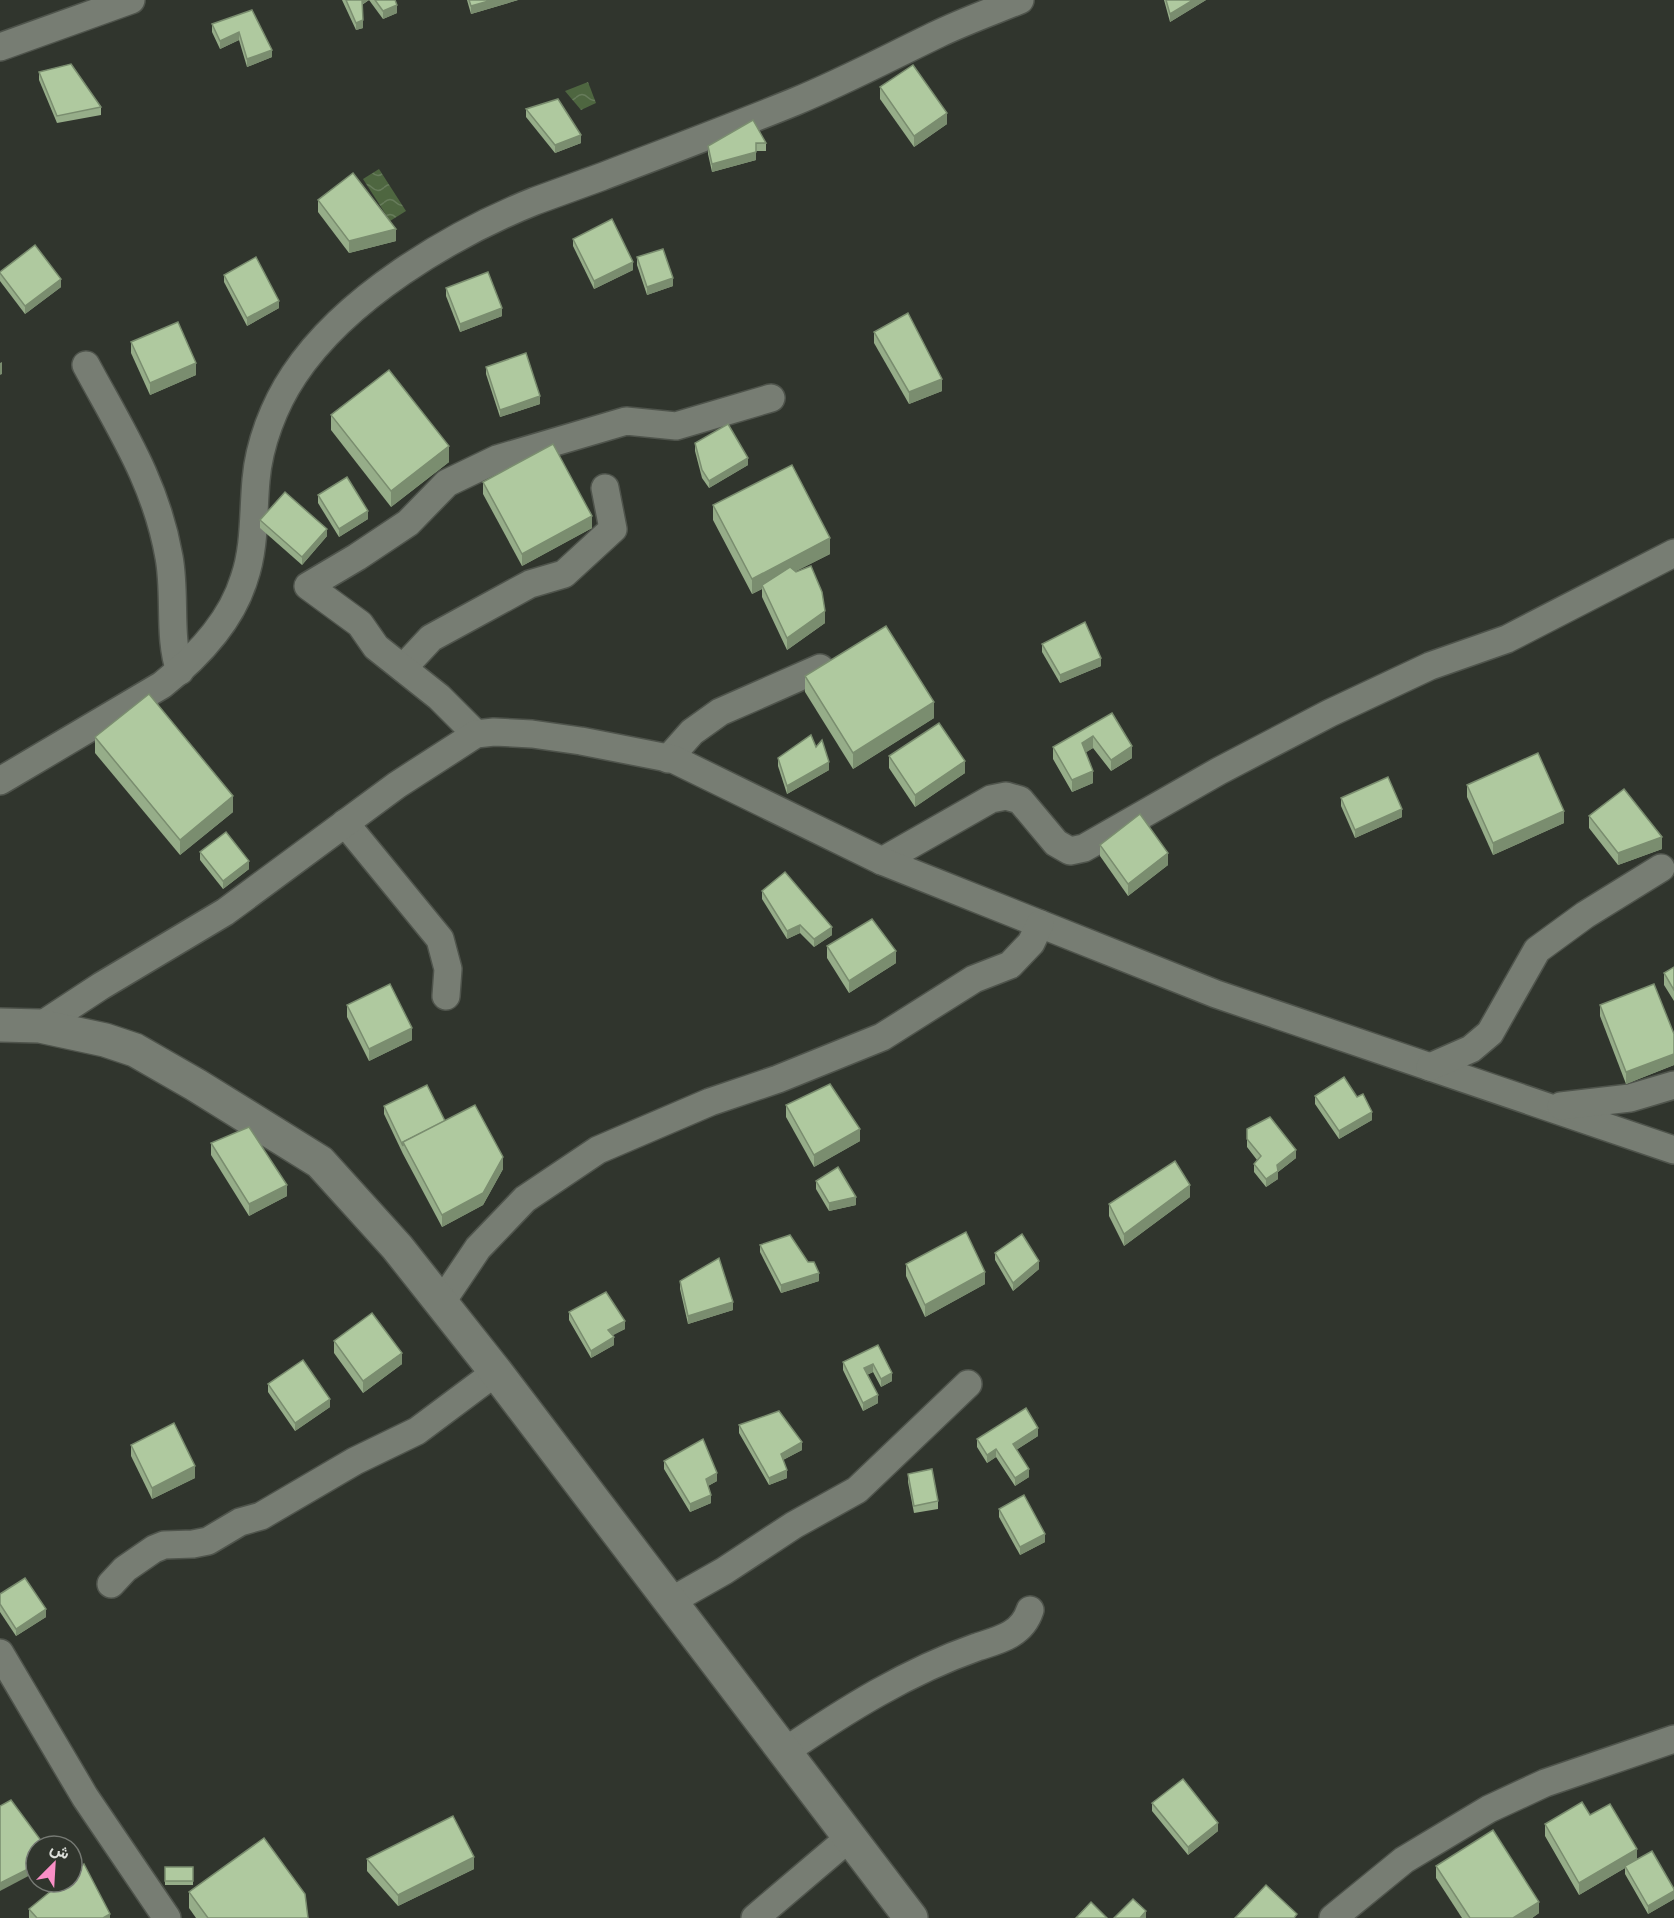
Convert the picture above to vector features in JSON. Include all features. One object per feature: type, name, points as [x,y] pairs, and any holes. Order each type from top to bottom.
[{"type":"street","points":[[0,47],[131,0]]},
{"type":"street","points":[[0,781],[145,696],[180,671],[222,624],[244,579],[251,551],[256,476],[265,439],[277,406],[293,376],[319,341],[352,310],[397,275],[491,221],[534,202],[793,103],[940,32],[1020,0]]},
{"type":"street","points":[[86,365],[128,440],[154,498],[170,559],[174,648],[180,671]]},
{"type":"street","points":[[476,734],[439,697],[376,647],[360,624],[308,586],[357,557],[408,522],[447,483],[497,459],[626,421],[676,426],[771,398]]},
{"type":"street","points":[[403,668],[431,638],[530,584],[564,574],[613,529],[605,488]]},
{"type":"street","points":[[882,861],[991,799],[1006,796],[1020,800],[1056,843],[1070,851],[1084,848],[1219,771],[1330,713],[1430,666],[1507,639],[1674,553]]},
{"type":"street","points":[[668,759],[692,732],[720,712],[820,668]]},
{"type":"street","points":[[40,1026],[101,986],[225,912],[397,785],[476,734],[494,732],[532,734],[581,741],[668,759],[882,861],[1216,994],[1674,1150]]},
{"type":"street","points":[[345,823],[440,939],[448,969],[446,996]]},
{"type":"street","points":[[1430,1067],[1471,1048],[1490,1032],[1537,950],[1585,915],[1661,868]]},
{"type":"street","points":[[441,1303],[478,1248],[525,1199],[598,1150],[710,1101],[778,1079],[882,1037],[974,979],[1010,965],[1031,943],[1040,924]]},
{"type":"street","points":[[0,1025],[40,1026],[105,1040],[135,1050],[320,1162],[397,1247],[496,1372],[911,1918]]},
{"type":"street","points":[[1551,1107],[1630,1098],[1674,1085]]},
{"type":"street","points":[[111,1584],[125,1569],[154,1549],[164,1545],[208,1541],[240,1522],[261,1516],[356,1461],[417,1431],[496,1372]]},
{"type":"street","points":[[671,1601],[724,1571],[794,1524],[857,1490],[968,1384]]},
{"type":"street","points":[[784,1752],[848,1709],[891,1685],[955,1655],[1009,1636],[1020,1628],[1030,1610]]},
{"type":"street","points":[[0,1653],[85,1797],[167,1918]]},
{"type":"street","points":[[1333,1918],[1404,1860],[1489,1809],[1545,1783],[1674,1739]]},
{"type":"street","points":[[755,1918],[849,1838]]},
{"type":"water","points":[[588,82],[596,103],[581,110],[565,91]]},
{"type":"water","points":[[379,169],[406,211],[390,221],[363,179]]},
{"type":"building","points":[[346,0],[362,0],[363,20],[356,23]]},
{"type":"building","points":[[375,0],[395,0],[397,5],[383,11]]},
{"type":"building","points":[[469,0],[492,0],[471,6]]},
{"type":"building","points":[[1166,0],[1193,0],[1170,14]]},
{"type":"building","points":[[252,10],[272,50],[247,59],[239,32],[220,41],[212,24]]},
{"type":"building","points":[[71,64],[101,107],[57,116],[39,72]]},
{"type":"building","points":[[913,65],[947,113],[914,136],[880,87]]},
{"type":"building","points":[[558,99],[581,135],[555,145],[526,109]]},
{"type":"building","points":[[753,120],[766,143],[756,143],[756,152],[712,164],[708,146]]},
{"type":"building","points":[[353,173],[396,229],[349,241],[318,200]]},
{"type":"building","points":[[612,219],[633,262],[594,281],[573,239]]},
{"type":"building","points":[[35,245],[61,279],[25,306],[0,272]]},
{"type":"building","points":[[663,249],[673,278],[647,287],[637,257]]},
{"type":"building","points":[[256,257],[279,301],[247,318],[224,275]]},
{"type":"building","points":[[488,272],[502,308],[460,324],[446,288]]},
{"type":"building","points":[[908,313],[942,379],[909,392],[874,332]]},
{"type":"building","points":[[178,322],[196,363],[150,383],[131,342]]},
{"type":"building","points":[[526,353],[540,396],[500,410],[486,367]]},
{"type":"building","points":[[389,370],[449,446],[391,491],[331,415]]},
{"type":"building","points":[[728,424],[748,458],[709,481],[702,470],[695,443]]},
{"type":"building","points":[[553,444],[592,516],[522,554],[483,482]]},
{"type":"building","points":[[792,465],[830,538],[752,579],[713,505]]},
{"type":"building","points":[[347,477],[368,511],[339,529],[318,495]]},
{"type":"building","points":[[285,492],[327,529],[302,557],[260,520]]},
{"type":"building","points":[[811,566],[822,592],[825,611],[787,638],[762,585],[790,567],[796,572]]},
{"type":"building","points":[[1085,622],[1101,658],[1060,675],[1042,644]]},
{"type":"building","points":[[886,626],[934,702],[853,753],[805,676]]},
{"type":"building","points":[[149,694],[233,796],[180,840],[95,737]]},
{"type":"building","points":[[1112,713],[1132,746],[1111,760],[1093,736],[1082,743],[1093,771],[1072,780],[1053,747]]},
{"type":"building","points":[[939,723],[965,761],[915,795],[889,756]]},
{"type":"building","points":[[811,735],[816,747],[822,740],[829,762],[787,786],[778,758]]},
{"type":"building","points":[[1538,753],[1564,811],[1493,843],[1467,785]]},
{"type":"building","points":[[1388,777],[1402,809],[1355,830],[1341,798]]},
{"type":"building","points":[[1624,789],[1662,837],[1618,853],[1589,816]]},
{"type":"building","points":[[1140,814],[1168,853],[1128,884],[1100,845]]},
{"type":"building","points":[[226,832],[249,861],[223,881],[200,852]]},
{"type":"building","points":[[785,872],[832,927],[814,939],[800,925],[787,931],[762,891]]},
{"type":"building","points":[[872,919],[896,951],[849,981],[827,946]]},
{"type":"building","points":[[1674,967],[1674,990],[1664,973]]},
{"type":"building","points":[[390,984],[412,1028],[369,1049],[347,1005]]},
{"type":"building","points":[[1654,984],[1674,1034],[1674,1054],[1626,1072],[1600,1005]]},
{"type":"building","points":[[1344,1077],[1357,1097],[1363,1094],[1372,1112],[1339,1131],[1315,1096]]},
{"type":"building","points":[[830,1084],[860,1129],[814,1155],[786,1105]]},
{"type":"building","points":[[427,1085],[445,1121],[403,1142],[403,1146],[384,1106]]},
{"type":"building","points":[[475,1105],[503,1157],[483,1193],[442,1215],[403,1142]]},
{"type":"building","points":[[1270,1117],[1296,1150],[1277,1165],[1278,1171],[1266,1179],[1254,1164],[1261,1156],[1247,1139],[1247,1129]]},
{"type":"building","points":[[249,1127],[287,1185],[249,1204],[211,1143]]},
{"type":"building","points":[[1175,1161],[1190,1185],[1124,1234],[1109,1204]]},
{"type":"building","points":[[838,1167],[856,1197],[829,1203],[816,1181]]},
{"type":"building","points":[[966,1232],[985,1272],[925,1305],[906,1264]]},
{"type":"building","points":[[1022,1234],[1039,1261],[1013,1283],[995,1253]]},
{"type":"building","points":[[790,1235],[808,1262],[814,1262],[819,1273],[781,1285],[760,1245]]},
{"type":"building","points":[[719,1258],[733,1302],[688,1316],[680,1281]]},
{"type":"building","points":[[606,1292],[625,1321],[608,1330],[614,1337],[591,1351],[569,1312]]},
{"type":"building","points":[[372,1313],[402,1353],[363,1381],[334,1341]]},
{"type":"building","points":[[878,1345],[892,1373],[881,1379],[873,1364],[864,1368],[878,1395],[863,1403],[843,1362]]},
{"type":"building","points":[[303,1360],[330,1399],[295,1423],[268,1384]]},
{"type":"building","points":[[1026,1408],[1038,1428],[1013,1444],[1029,1469],[1015,1478],[996,1449],[987,1455],[977,1439]]},
{"type":"building","points":[[779,1411],[802,1442],[781,1454],[787,1470],[769,1478],[739,1425]]},
{"type":"building","points":[[174,1423],[195,1466],[152,1488],[131,1445]]},
{"type":"building","points":[[703,1439],[717,1473],[706,1479],[711,1495],[690,1504],[664,1461]]},
{"type":"building","points":[[932,1469],[938,1501],[914,1506],[908,1474]]},
{"type":"building","points":[[1024,1495],[1045,1534],[1020,1547],[999,1509]]},
{"type":"building","points":[[25,1578],[46,1609],[16,1629],[0,1604],[0,1594]]},
{"type":"building","points":[[1183,1779],[1218,1823],[1188,1847],[1152,1803]]},
{"type":"building","points":[[11,1800],[36,1834],[24,1834],[24,1871],[0,1883],[0,1806]]},
{"type":"building","points":[[1582,1802],[1590,1815],[1610,1804],[1637,1849],[1579,1883],[1545,1824]]},
{"type":"building","points":[[453,1816],[474,1857],[398,1895],[367,1859]]},
{"type":"building","points":[[1493,1830],[1539,1902],[1513,1918],[1470,1918],[1436,1866]]},
{"type":"building","points":[[264,1838],[305,1894],[308,1918],[208,1918],[189,1892]]},
{"type":"building","points":[[1652,1851],[1674,1891],[1648,1906],[1625,1866]]},
{"type":"building","points":[[84,1864],[110,1914],[103,1918],[37,1918],[29,1909],[47,1894],[84,1894]]},
{"type":"building","points":[[165,1867],[193,1867],[193,1881],[165,1881]]},
{"type":"building","points":[[1266,1885],[1297,1914],[1294,1918],[1235,1918]]},
{"type":"building","points":[[1133,1899],[1146,1911],[1140,1918],[1114,1918]]},
{"type":"building","points":[[1091,1902],[1107,1918],[1076,1918]]}]
